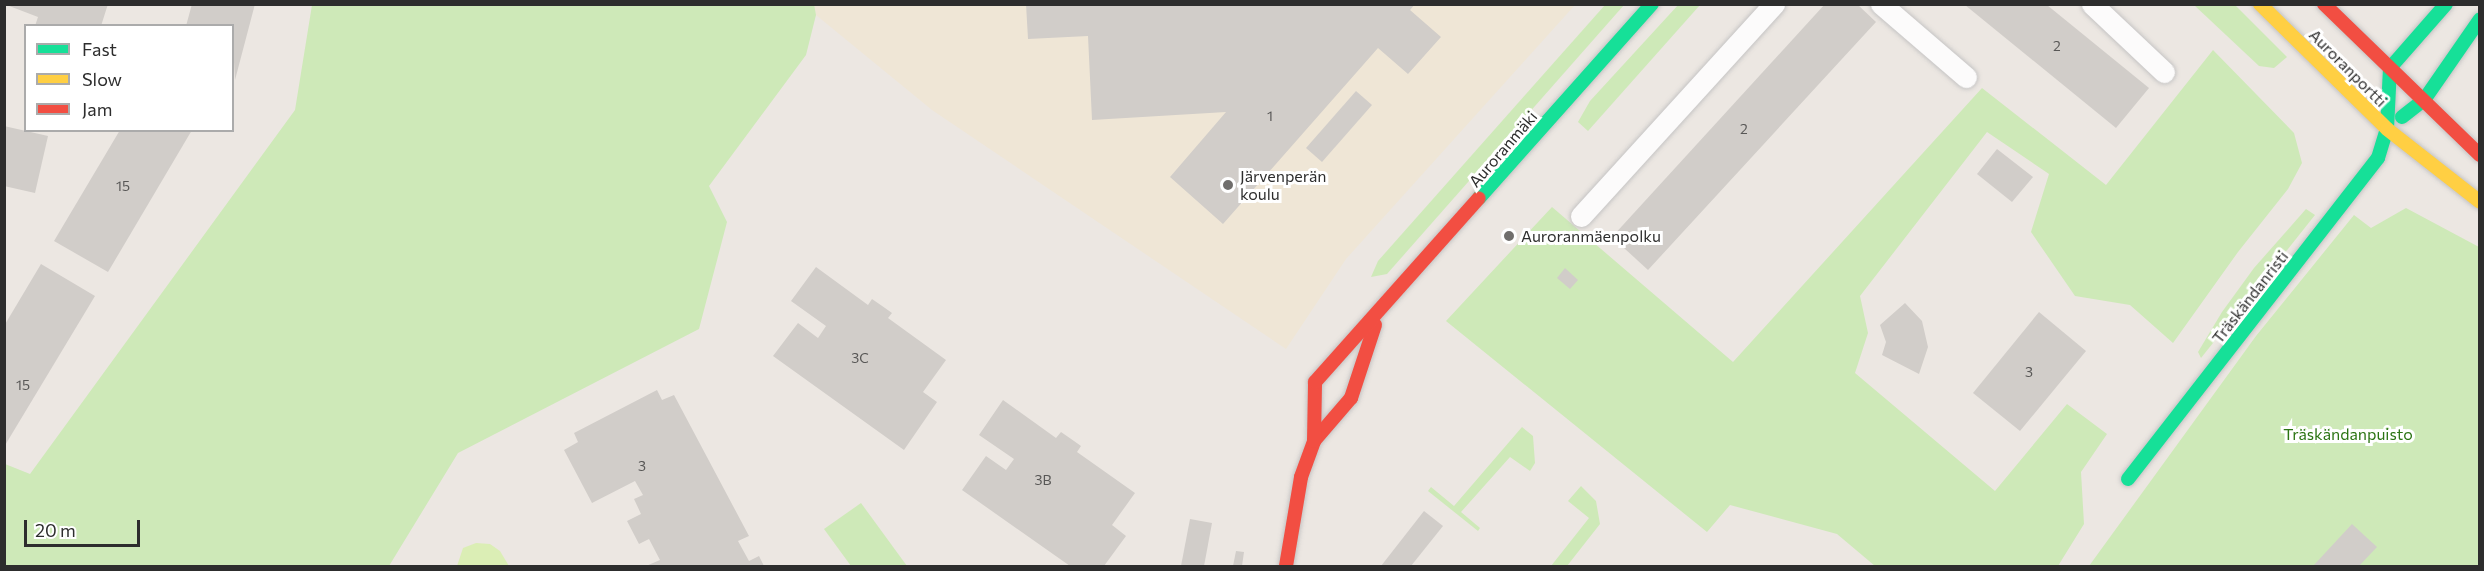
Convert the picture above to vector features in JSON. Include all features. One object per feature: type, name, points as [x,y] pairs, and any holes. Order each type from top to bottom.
[{"type":"main road","name":"Auroranmäki","points":[[1286,567],[1301,477],[1314,441],[1315,382],[1378,316],[1652,4]]},
{"type":"main road","name":"Auroranportti","points":[[2260,4],[2387,129],[2480,202]]},
{"type":"main road","name":"Auroranportti","points":[[2324,4],[2480,154]]},
{"type":"main road","points":[[2390,68],[2446,4]]},
{"type":"main road","points":[[2387,129],[2424,100],[2480,19]]},
{"type":"main road","name":"Träskändanristi","points":[[2128,479],[2378,158],[2387,129],[2390,68]]},
{"type":"main road","name":"Auroranmäki","points":[[1314,441],[1351,398],[1378,316]]},
{"type":"lane","points":[[1581,216],[1774,4]]},
{"type":"lane","points":[[1881,4],[1965,77]]},
{"type":"lane","points":[[2092,4],[2164,72]]},
{"type":"shaded area","name":"Järvenperän koulu","points":[[814,5],[1575,5],[1346,259],[1286,349],[932,110],[816,15]]},
{"type":"green space","points":[[814,4],[816,15],[806,55],[709,186],[727,222],[699,329],[458,453],[389,566],[5,566],[5,464],[30,474],[295,110],[312,5]]},
{"type":"green space","points":[[1679,4],[1700,5],[1588,131],[1578,122],[1590,101]]},
{"type":"green space","points":[[1605,5],[1624,5],[1387,274],[1371,277],[1378,261]]},
{"type":"green space","points":[[2194,5],[2235,5],[2287,57],[2274,68],[2259,66]]},
{"type":"green space","points":[[2213,50],[2294,133],[2302,163],[2288,189],[2238,252],[2173,343],[2130,305],[2075,296],[2031,232],[2049,174],[1987,132],[1860,296],[1868,333],[1855,373],[1995,491],[2067,404],[2107,434],[2081,472],[2084,524],[2058,566],[1875,566],[1837,534],[1730,505],[1707,532],[1446,321],[1552,207],[1733,362],[1982,88],[2106,185]]},
{"type":"green space","name":"Träskändanpuisto","points":[[2406,208],[2479,247],[2479,566],[2089,566],[2256,336],[2354,215],[2371,228]]},
{"type":"green space","points":[[2306,209],[2315,215],[2201,358],[2198,352],[2222,312],[2254,268]]},
{"type":"green space","points":[[1522,427],[1533,436],[1535,463],[1530,471],[1510,457],[1461,512],[1480,528],[1478,531],[1428,491],[1431,487],[1454,506]]},
{"type":"green space","points":[[1581,486],[1596,501],[1600,524],[1567,566],[1551,566],[1589,518],[1568,501]]},
{"type":"green space","points":[[861,503],[907,566],[851,566],[824,529]]},
{"type":"green space","points":[[476,543],[490,544],[500,551],[509,566],[457,566],[463,548]]},
{"type":"building","points":[[4,4],[108,4],[102,24],[36,24],[38,17]]},
{"type":"building","points":[[192,4],[255,4],[235,80],[234,24],[187,24]]},
{"type":"building","points":[[1026,4],[1415,4],[1410,10],[1441,37],[1408,74],[1378,48],[1223,224],[1170,177],[1226,112],[1092,120],[1088,36],[1028,39]]},
{"type":"building","points":[[1825,4],[1857,4],[1876,22],[1648,270],[1612,237]]},
{"type":"building","points":[[1965,5],[2047,5],[2149,88],[2116,128]]},
{"type":"building","points":[[1356,91],[1372,105],[1322,162],[1306,148]]},
{"type":"building","points":[[4,126],[48,136],[35,193],[4,186]]},
{"type":"building","points":[[119,132],[191,132],[108,272],[54,241]]},
{"type":"building","points":[[1997,149],[2033,177],[2012,202],[1977,174]]},
{"type":"building","points":[[41,264],[95,296],[4,447],[4,326]]},
{"type":"building","points":[[816,267],[868,305],[872,299],[892,313],[888,318],[946,360],[923,392],[937,402],[904,450],[773,356],[798,323],[818,338],[826,326],[791,301]]},
{"type":"building","points":[[1565,268],[1578,280],[1570,289],[1557,278]]},
{"type":"building","points":[[1905,303],[1922,321],[1928,347],[1919,374],[1882,355],[1886,342],[1880,325]]},
{"type":"building","points":[[2039,312],[2086,351],[2020,431],[1973,393]]},
{"type":"building","points":[[657,390],[662,400],[674,395],[749,536],[738,541],[749,561],[759,556],[764,566],[646,566],[660,560],[649,539],[639,544],[627,521],[641,514],[634,499],[643,495],[635,481],[592,503],[564,450],[578,442],[574,433]]},
{"type":"building","points":[[1003,400],[1056,438],[1061,432],[1074,441],[1081,446],[1077,452],[1135,493],[1112,525],[1126,536],[1104,566],[1070,566],[962,490],[986,456],[1006,470],[1014,459],[979,435]]},
{"type":"building","points":[[1424,511],[1443,526],[1411,566],[1381,566]]},
{"type":"building","points":[[1190,519],[1212,523],[1204,566],[1181,566]]},
{"type":"building","points":[[2352,524],[2377,547],[2359,566],[2313,566]]},
{"type":"building","points":[[1236,551],[1244,552],[1242,566],[1233,566]]},
{"type":"traffic: fast","points":[[1479,198],[1652,4]]},
{"type":"traffic: fast","points":[[2128,479],[2378,158],[2387,129],[2390,68],[2446,4]]},
{"type":"traffic: fast","points":[[2402,117],[2424,100],[2480,19]]},
{"type":"traffic: slow","points":[[2260,4],[2387,129],[2480,202]]},
{"type":"traffic: jam","points":[[2324,4],[2480,155]]},
{"type":"traffic: jam","points":[[1286,566],[1301,477],[1314,441],[1315,382],[1479,198]]},
{"type":"traffic: jam","points":[[1314,441],[1351,398],[1375,325]]},
{"type":"place","name":"Järvenperän koulu","points":[[1228,185]]},
{"type":"place","name":"Auroranmäenpolku","points":[[1509,236]]}]
